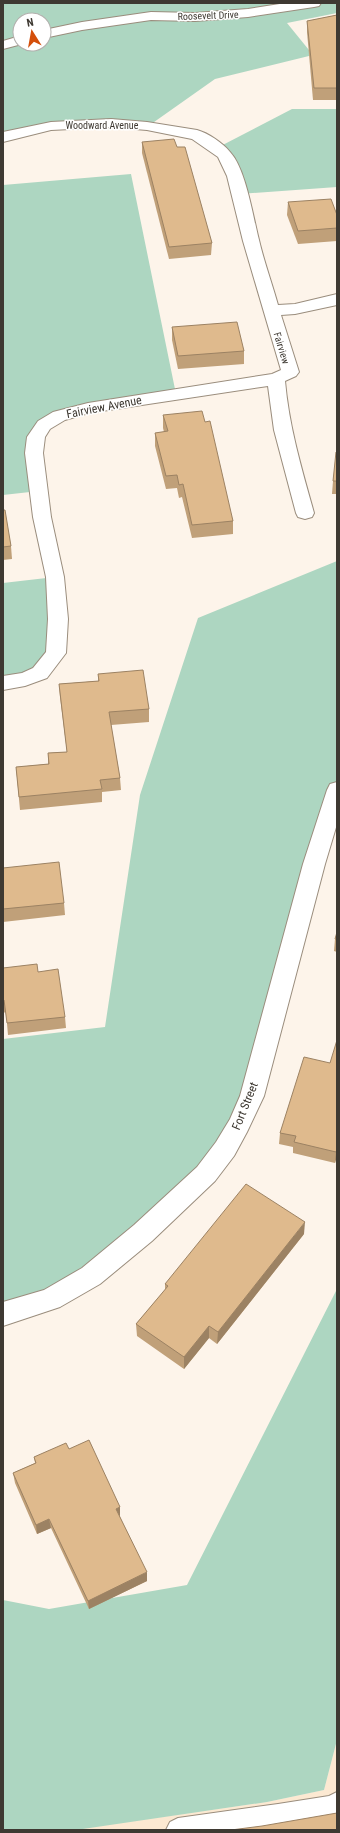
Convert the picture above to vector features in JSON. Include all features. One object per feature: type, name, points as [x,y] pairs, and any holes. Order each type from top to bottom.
[{"type":"street","name":"Roosevelt Drive","points":[[151,16],[164,3]]},
{"type":"street","name":"Roosevelt Drive","points":[[52,32],[82,26],[151,16],[195,17],[241,14],[314,3]]},
{"type":"street","name":"Woodward Avenue","points":[[3,137],[51,126],[112,123],[147,126],[197,135],[225,155],[235,176],[251,241],[271,310]]},
{"type":"street","points":[[271,310],[295,309],[332,302],[337,299]]},
{"type":"street","name":"Fairview","points":[[271,310],[290,372],[276,379]]},
{"type":"street","points":[[276,379],[277,401],[290,459],[305,513]]},
{"type":"street","name":"Fairview Avenue","points":[[3,683],[25,679],[40,672],[56,653],[58,619],[55,577],[42,516],[34,453],[36,437],[44,425],[59,416],[88,408],[276,379]]},
{"type":"street","name":"Fort Street","points":[[3,1314],[50,1299],[91,1276],[180,1200],[206,1174],[225,1149],[239,1125],[252,1096],[314,864],[337,790]]},
{"type":"lane","points":[[178,1830],[278,1816],[332,1807],[337,1804]]},
{"type":"shaded area","points":[[337,1740],[337,1830],[69,1830],[267,1802],[324,1790]]},
{"type":"green space","points":[[3,3],[337,3],[337,13],[287,23],[313,55],[215,79],[147,127],[77,124],[3,136]]},
{"type":"green space","points":[[292,109],[337,109],[337,187],[240,194],[220,155],[213,150]]},
{"type":"green space","points":[[131,174],[176,394],[88,408],[44,425],[39,491],[3,495],[3,185]]},
{"type":"green space","points":[[337,561],[337,790],[239,1125],[143,1233],[3,1314],[3,1039],[105,1027],[140,795],[198,618]]},
{"type":"green space","points":[[55,577],[51,660],[3,683],[3,583]]},
{"type":"green space","points":[[337,1289],[337,1740],[324,1790],[267,1802],[76,1830],[3,1830],[3,1600],[49,1609],[187,1585]]},
{"type":"building","points":[[337,15],[337,88],[314,88],[307,21]]},
{"type":"building","points":[[174,139],[177,147],[185,147],[212,243],[169,247],[142,142]]},
{"type":"building","points":[[331,199],[337,215],[337,228],[298,231],[288,202]]},
{"type":"building","points":[[237,322],[244,351],[178,356],[172,327]]},
{"type":"building","points":[[202,411],[205,422],[210,421],[233,521],[192,525],[183,484],[179,485],[177,475],[166,476],[155,433],[168,431],[163,415]]},
{"type":"building","points":[[336,452],[337,481],[333,481]]},
{"type":"building","points":[[3,510],[5,510],[11,546],[3,547]]},
{"type":"building","points":[[143,670],[149,709],[109,712],[120,778],[100,780],[102,789],[19,797],[16,767],[49,764],[48,753],[67,752],[59,684],[99,681],[98,674]]},
{"type":"building","points":[[59,862],[64,903],[3,909],[3,868]]},
{"type":"building","points":[[37,964],[38,972],[58,969],[65,1017],[7,1023],[3,1000],[3,968]]},
{"type":"building","points":[[337,1040],[336,1152],[294,1142],[296,1136],[280,1133],[304,1057],[330,1063]]},
{"type":"building","points":[[246,1184],[305,1222],[218,1332],[209,1326],[184,1357],[136,1324],[168,1286],[165,1284]]},
{"type":"building","points":[[89,1440],[120,1507],[116,1509],[147,1572],[88,1601],[49,1519],[36,1525],[13,1473],[36,1463],[34,1457],[66,1443],[69,1449]]},
{"type":"building","points":[[337,1813],[337,1830],[231,1830],[262,1826]]}]
